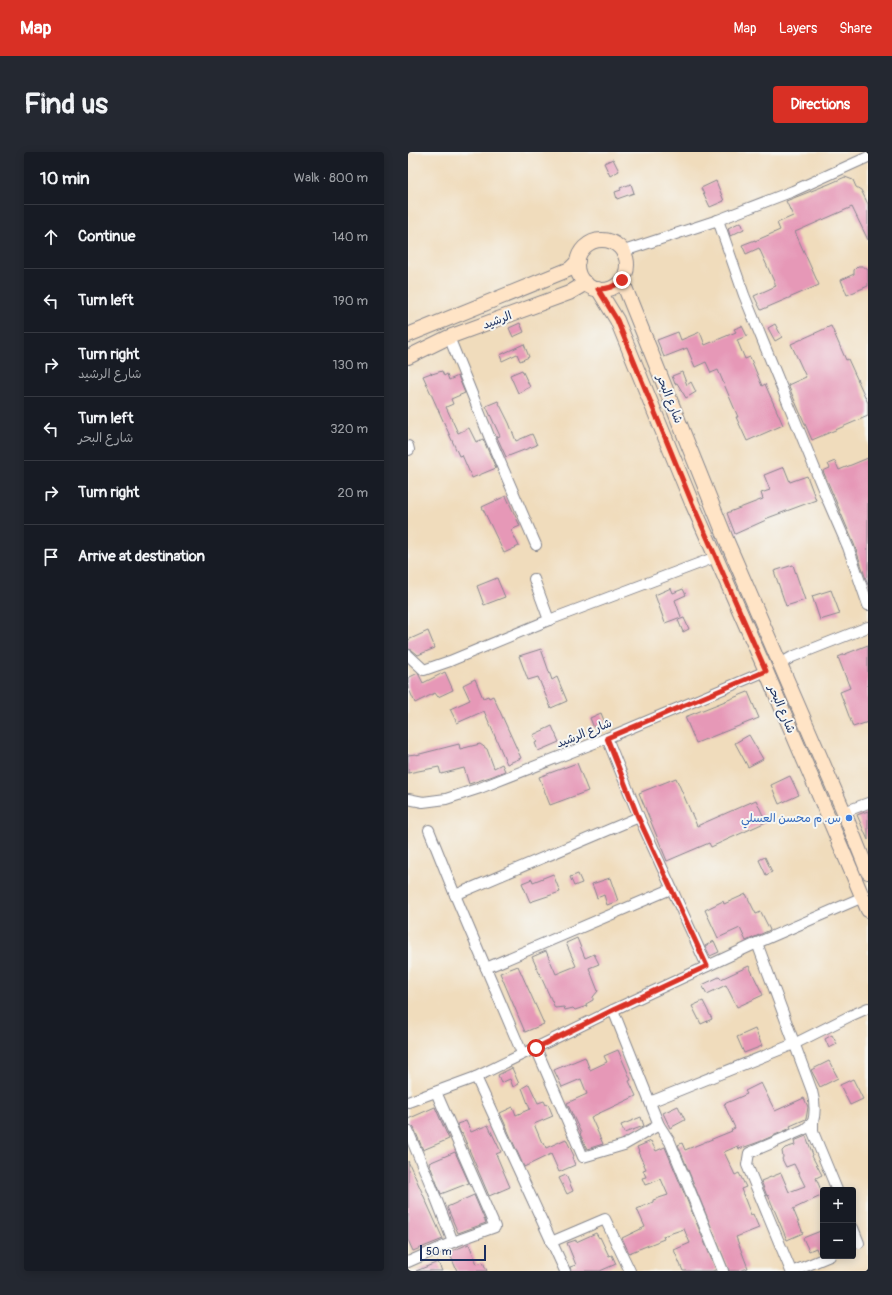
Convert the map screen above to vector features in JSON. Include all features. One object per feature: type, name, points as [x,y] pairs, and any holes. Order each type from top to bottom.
[{"type":"main road","points":[[599,240],[606,240],[612,242],[624,251],[627,258],[626,274],[615,286],[607,289],[592,286],[581,277],[578,269],[578,261],[582,250],[587,245],[599,240]]},
{"type":"main road","name":"الرشيد","points":[[408,335],[570,269],[578,261]]},
{"type":"main road","name":"شارع البحر","points":[[622,280],[726,539],[844,812],[868,872]]},
{"type":"main road","name":"الرشيد","points":[[408,357],[449,337],[592,286]]},
{"type":"main road","name":"شارع البحر","points":[[592,286],[617,320],[686,488],[868,910]]},
{"type":"main road","points":[[804,759],[818,752]]},
{"type":"street","points":[[624,251],[718,220],[793,191],[868,157]]},
{"type":"street","points":[[718,220],[744,295],[848,547],[868,605]]},
{"type":"street","points":[[449,337],[489,436],[536,545]]},
{"type":"street","points":[[408,446],[410,450],[408,450]]},
{"type":"street","points":[[408,656],[424,670],[450,661],[549,620],[716,557]]},
{"type":"street","points":[[534,579],[549,620]]},
{"type":"street","points":[[780,664],[792,657],[868,627]]},
{"type":"street","name":"شارع الرشيد","points":[[408,799],[423,802],[446,799],[487,786],[607,738],[766,671]]},
{"type":"street","points":[[607,738],[638,817],[707,966]]},
{"type":"street","points":[[844,812],[868,802]]},
{"type":"street","points":[[455,895],[638,817]]},
{"type":"street","points":[[429,830],[522,1054]]},
{"type":"street","points":[[486,968],[671,889]]},
{"type":"street","points":[[408,1102],[476,1077],[707,966],[862,897]]},
{"type":"street","points":[[757,943],[812,1091],[815,1105],[813,1132],[836,1187]]},
{"type":"street","points":[[650,1102],[794,1044],[868,1008]]},
{"type":"street","points":[[613,1010],[659,1125],[670,1142],[723,1271]]},
{"type":"street","points":[[536,1048],[583,1157],[624,1146],[659,1125]]},
{"type":"street","points":[[476,1077],[564,1271]]},
{"type":"street","points":[[408,1262],[453,1242],[496,1227],[436,1092]]},
{"type":"street","points":[[791,1271],[746,1165],[749,1153],[805,1129],[813,1122]]},
{"type":"street","points":[[408,1131],[453,1242]]},
{"type":"street","points":[[551,1242],[605,1219],[630,1271]]},
{"type":"street","points":[[794,1271],[823,1259]]},
{"type":"building","points":[[613,159],[619,171],[610,176],[604,163]]},
{"type":"building","points":[[845,177],[853,180],[856,187],[861,190],[868,204],[868,240],[852,207],[795,232],[819,285],[761,310],[754,296],[776,286],[759,248],[746,254],[742,245],[780,230],[777,223],[793,216],[786,201]]},
{"type":"building","points":[[716,181],[724,201],[710,207],[701,188]]},
{"type":"building","points":[[631,184],[634,193],[617,199],[615,192],[621,190],[620,188]]},
{"type":"building","points":[[741,222],[744,229],[730,236],[728,228]]},
{"type":"building","points":[[858,266],[863,266],[868,270],[868,286],[847,295],[841,280],[854,274],[854,270]]},
{"type":"building","points":[[520,323],[524,332],[513,337],[509,328]]},
{"type":"building","points":[[775,324],[782,337],[775,341],[768,328]]},
{"type":"building","points":[[742,326],[747,336],[737,340],[745,359],[750,357],[762,386],[765,384],[783,425],[747,441],[718,370],[711,373],[706,362],[695,367],[687,348],[664,357],[657,340],[678,332],[681,340],[700,332],[705,345],[736,332],[734,329]]},
{"type":"building","points":[[831,326],[846,360],[848,359],[868,403],[868,416],[812,440],[788,385],[806,377],[791,344]]},
{"type":"building","points":[[524,344],[529,357],[520,361],[517,354],[502,361],[500,355]]},
{"type":"building","points":[[522,370],[530,387],[518,393],[510,375]]},
{"type":"building","points":[[442,371],[444,376],[447,374],[449,380],[458,376],[465,393],[451,399],[453,404],[446,407],[458,433],[469,428],[476,442],[483,439],[496,468],[472,478],[462,455],[459,456],[423,376]]},
{"type":"building","points":[[682,372],[687,385],[691,382],[696,392],[686,398],[677,383],[675,384],[672,376]]},
{"type":"building","points":[[498,401],[516,441],[532,434],[537,445],[506,457],[497,437],[500,436],[486,406]]},
{"type":"building","points":[[868,458],[868,585],[854,544],[823,471],[830,468],[828,464],[835,461],[839,470]]},
{"type":"building","points":[[784,467],[790,482],[807,476],[816,500],[765,519],[766,520],[735,534],[727,513],[763,499],[761,493],[770,490],[764,475]]},
{"type":"building","points":[[506,496],[520,526],[511,530],[519,546],[504,553],[482,507]]},
{"type":"building","points":[[793,565],[805,600],[786,606],[774,571]]},
{"type":"building","points":[[497,578],[505,597],[484,605],[477,586]]},
{"type":"building","points":[[671,588],[673,593],[683,589],[686,595],[675,600],[681,617],[665,623],[655,595]]},
{"type":"building","points":[[831,590],[840,614],[820,620],[812,596]]},
{"type":"building","points":[[684,618],[689,629],[683,632],[678,620]]},
{"type":"building","points":[[428,631],[435,648],[418,655],[412,650],[408,649],[408,640]]},
{"type":"building","points":[[868,645],[868,722],[853,727],[840,692],[850,688],[838,657]]},
{"type":"building","points":[[541,649],[552,680],[557,677],[567,701],[551,708],[538,677],[528,680],[519,656]]},
{"type":"building","points":[[445,672],[453,690],[438,697],[435,693],[415,703],[408,687],[408,678],[418,673],[423,683]]},
{"type":"building","points":[[475,679],[483,698],[493,696],[521,758],[507,764],[484,711],[457,723],[450,709],[470,700],[463,685]]},
{"type":"building","points":[[748,692],[759,718],[696,743],[685,717]]},
{"type":"building","points":[[601,713],[605,723],[594,728],[590,718]]},
{"type":"building","points":[[552,726],[559,742],[538,751],[535,743],[537,742],[533,735]]},
{"type":"building","points":[[749,735],[763,759],[748,767],[735,743]]},
{"type":"building","points":[[459,744],[460,749],[480,744],[487,749],[494,768],[502,764],[505,771],[469,784],[464,768],[441,774],[439,767],[408,773],[408,755],[416,755]]},
{"type":"building","points":[[577,763],[588,791],[550,805],[539,777]]},
{"type":"building","points":[[790,776],[799,795],[779,804],[771,785]]},
{"type":"building","points":[[676,778],[697,826],[756,800],[766,822],[711,847],[709,843],[667,861],[639,793]]},
{"type":"building","points":[[868,811],[868,840],[857,815]]},
{"type":"building","points":[[765,857],[772,872],[766,875],[759,860]]},
{"type":"building","points":[[553,874],[560,892],[530,902],[522,883],[532,879],[533,882]]},
{"type":"building","points":[[578,874],[582,883],[574,886],[570,877]]},
{"type":"building","points":[[610,878],[618,901],[607,905],[604,895],[597,898],[592,884]]},
{"type":"building","points":[[746,894],[756,914],[761,912],[770,930],[746,941],[740,928],[718,938],[705,910],[723,901],[724,904]]},
{"type":"building","points":[[577,938],[585,958],[594,954],[599,964],[589,968],[598,991],[593,997],[593,1000],[586,1004],[587,1006],[575,1010],[573,1008],[565,1010],[564,1007],[555,1008],[532,957],[546,951],[556,974],[576,966],[566,943]]},
{"type":"building","points":[[714,941],[719,952],[710,956],[705,946]]},
{"type":"building","points":[[518,966],[544,1024],[525,1032],[500,973]]},
{"type":"building","points":[[749,966],[763,995],[737,1007],[726,985],[707,994],[702,985],[719,977],[721,979]]},
{"type":"building","points":[[703,1001],[712,1019],[701,1024],[692,1006]]},
{"type":"building","points":[[755,1029],[762,1046],[744,1053],[737,1037]]},
{"type":"building","points":[[832,1035],[837,1044],[829,1048],[825,1039]]},
{"type":"building","points":[[618,1050],[636,1096],[591,1117],[603,1144],[587,1149],[567,1103],[587,1094],[581,1079],[562,1087],[554,1070],[585,1057],[590,1070],[607,1062],[604,1056]]},
{"type":"building","points":[[829,1061],[838,1078],[820,1087],[811,1070]]},
{"type":"building","points":[[512,1068],[519,1084],[513,1087],[510,1079],[501,1083],[498,1075]]},
{"type":"building","points":[[853,1079],[863,1099],[850,1105],[840,1085]]},
{"type":"building","points":[[761,1083],[775,1111],[804,1098],[808,1107],[806,1119],[790,1126],[791,1128],[759,1142],[739,1149],[738,1146],[724,1152],[735,1175],[739,1173],[746,1187],[741,1189],[751,1215],[753,1214],[759,1228],[736,1237],[748,1268],[740,1271],[729,1271],[678,1145],[682,1143],[685,1150],[732,1131],[731,1130],[735,1128],[724,1104],[747,1094],[745,1091]]},
{"type":"building","points":[[529,1084],[538,1103],[544,1101],[546,1105],[548,1104],[553,1116],[534,1124],[542,1143],[544,1143],[546,1148],[566,1139],[574,1156],[572,1157],[575,1165],[559,1172],[551,1154],[524,1167],[500,1113],[513,1107],[516,1115],[530,1109],[522,1088]]},
{"type":"building","points":[[678,1106],[685,1120],[670,1128],[663,1113]]},
{"type":"building","points":[[435,1107],[449,1139],[423,1150],[414,1128],[408,1125],[408,1119]]},
{"type":"building","points":[[641,1117],[644,1126],[624,1133],[621,1125]]},
{"type":"building","points":[[466,1121],[471,1132],[488,1125],[501,1152],[496,1154],[510,1187],[489,1196],[457,1124]]},
{"type":"building","points":[[806,1136],[813,1155],[812,1156],[822,1175],[816,1178],[820,1188],[820,1196],[793,1209],[803,1233],[787,1240],[761,1181],[781,1173],[789,1192],[805,1186],[794,1164],[786,1167],[782,1159],[782,1151],[785,1148],[795,1145],[794,1141]]},
{"type":"building","points":[[651,1141],[656,1151],[665,1147],[716,1270],[683,1271],[674,1250],[690,1243],[684,1229],[663,1236],[664,1239],[629,1253],[622,1238],[645,1227],[637,1209],[653,1202],[653,1200],[668,1195],[661,1179],[645,1185],[642,1178],[646,1177],[643,1170],[646,1169],[637,1147]]},
{"type":"building","points":[[455,1152],[469,1183],[441,1194],[429,1163]]},
{"type":"building","points":[[408,1161],[443,1239],[413,1251],[408,1240]]},
{"type":"building","points":[[566,1175],[573,1191],[567,1194],[559,1178]]},
{"type":"building","points":[[474,1195],[486,1223],[458,1233],[447,1207]]},
{"type":"building","points":[[820,1231],[820,1252],[818,1253],[816,1248],[809,1251],[803,1238]]},
{"type":"building","points":[[596,1233],[599,1238],[600,1237],[609,1256],[612,1255],[616,1264],[600,1271],[571,1271],[570,1267],[576,1265],[567,1243],[576,1240],[576,1242]]},
{"type":"building","points":[[469,1244],[477,1264],[483,1262],[487,1271],[457,1271],[449,1252]]},
{"type":"building","points":[[438,1262],[442,1271],[416,1271]]},
{"type":"place","name":"س. م محسن العسلي","points":[[849,818]]},
{"type":"route","points":[[536,1048],[707,966],[638,817],[607,738],[766,671],[692,503],[617,320],[598,289],[607,289],[615,286],[622,280]]}]
